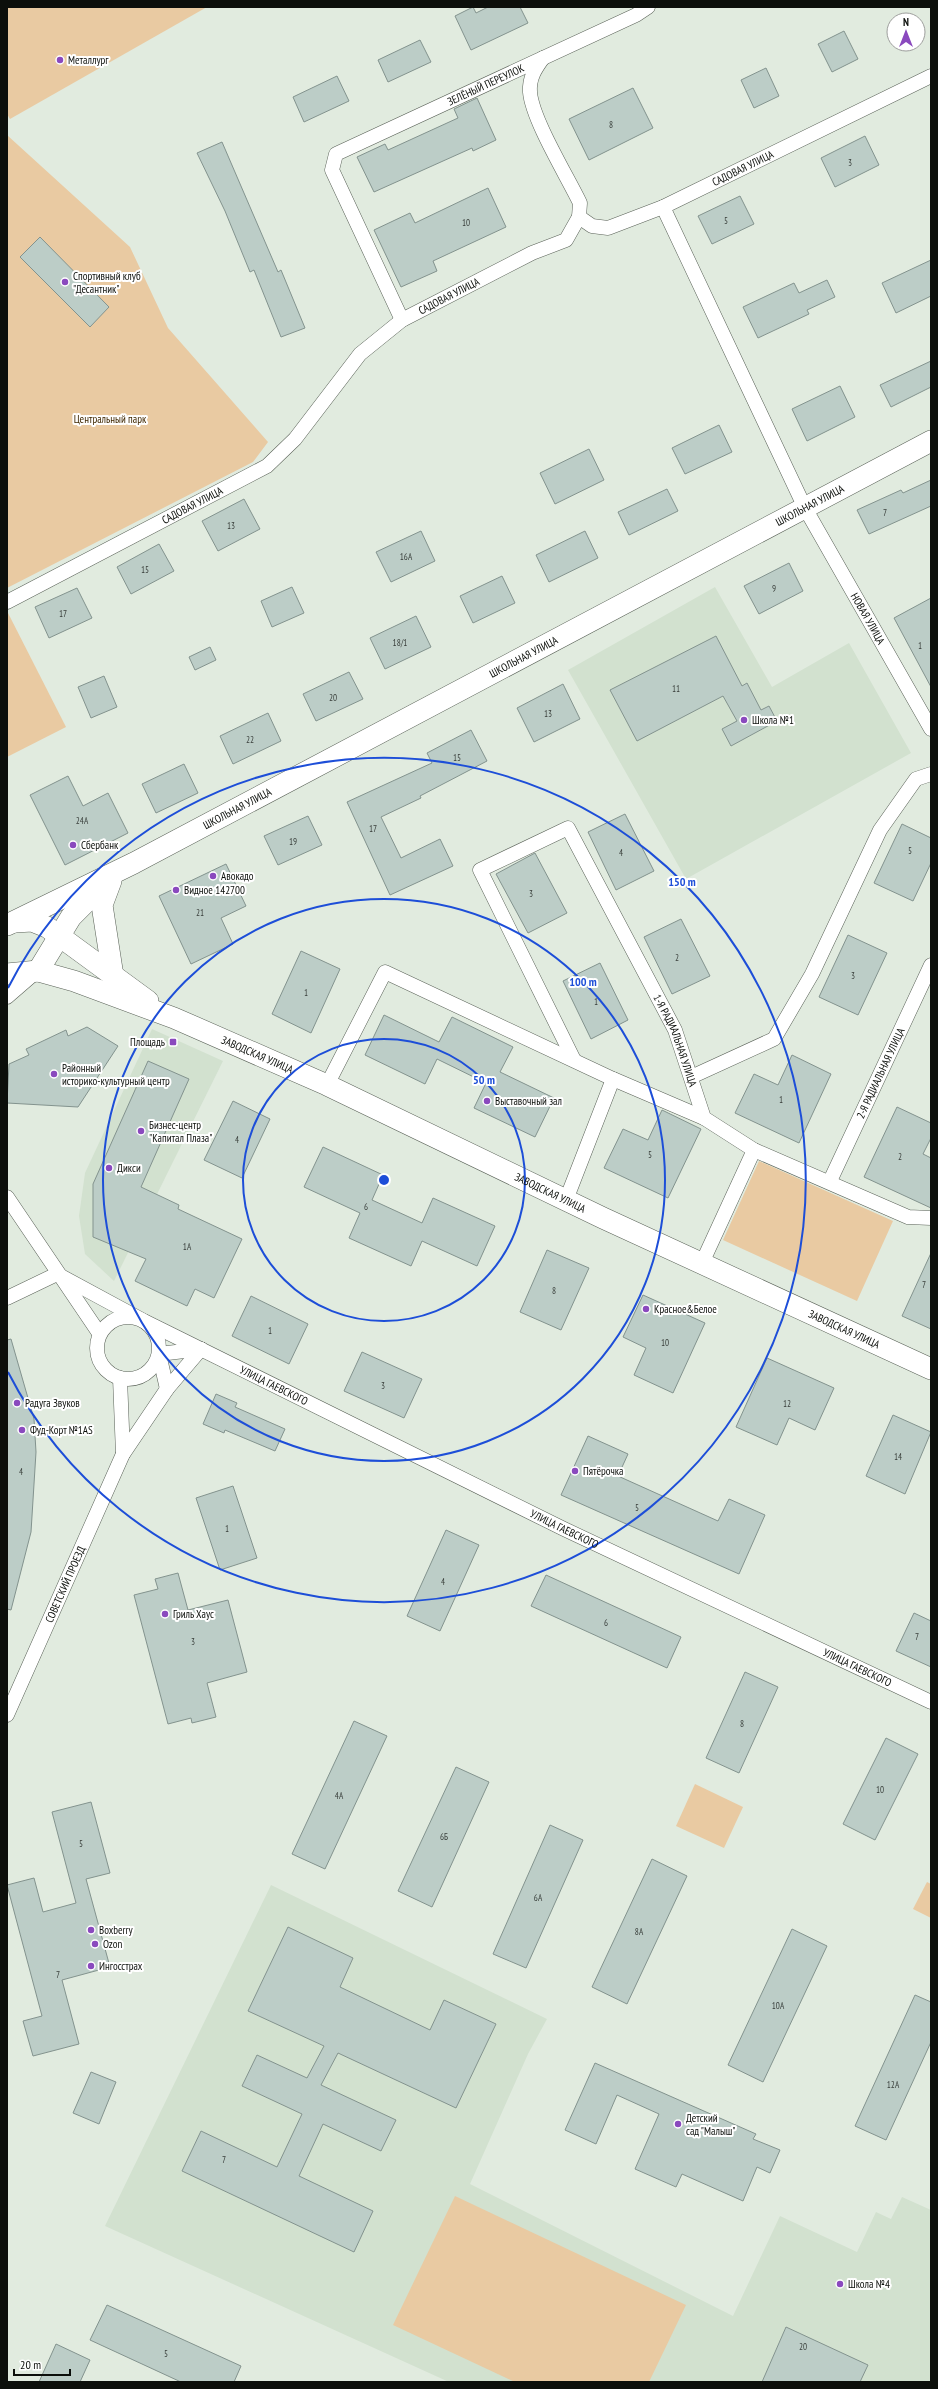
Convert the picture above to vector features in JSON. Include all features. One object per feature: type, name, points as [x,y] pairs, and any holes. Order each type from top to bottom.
[{"type":"street","name":"ЗЕЛЁНЫЙ ПЕРЕУЛОК","points":[[402,320],[332,170],[336,154],[544,56],[636,15],[648,7]]},
{"type":"street","points":[[544,56],[532,72],[530,92],[540,123],[580,203],[579,217]]},
{"type":"street","name":"САДОВАЯ УЛИЦА","points":[[7,602],[267,466],[296,439],[360,354],[402,320],[532,253],[566,240],[579,217],[592,226],[608,228],[663,207],[931,76]]},
{"type":"street","name":"НОВАЯ УЛИЦА","points":[[663,207],[805,508],[931,729]]},
{"type":"street","name":"ШКОЛЬНАЯ УЛИЦА","points":[[10,926],[115,873],[931,441]]},
{"type":"street","points":[[691,1077],[774,1040],[812,974],[880,830],[916,779],[931,774]]},
{"type":"street","name":"1-Я РАДИАЛЬНАЯ УЛИЦА","points":[[574,1060],[480,870],[568,828],[675,1030],[704,1118]]},
{"type":"street","points":[[7,997],[18,970],[58,937],[71,917],[115,873]]},
{"type":"street","points":[[113,976],[102,906],[115,873]]},
{"type":"street","points":[[10,926],[32,921],[47,927],[58,937],[170,1016]]},
{"type":"street","name":"2-Я РАДИАЛЬНАЯ УЛИЦА","points":[[830,1181],[931,965]]},
{"type":"street","points":[[18,970],[74,981],[170,1016]]},
{"type":"street","points":[[327,1084],[386,972],[613,1079],[704,1118],[754,1150],[830,1181],[908,1217],[931,1218]]},
{"type":"street","name":"ЗАВОДСКАЯ УЛИЦА","points":[[170,1016],[327,1084],[566,1200],[931,1369]]},
{"type":"street","points":[[566,1200],[613,1079]]},
{"type":"street","points":[[702,1263],[754,1150]]},
{"type":"street","name":"УЛИЦА ГАЕВСКОГО","points":[[7,1197],[57,1274],[99,1333]]},
{"type":"street","points":[[7,1298],[57,1274]]},
{"type":"street","name":"УЛИЦА ГАЕВСКОГО","points":[[57,1274],[144,1321],[564,1529],[931,1702]]},
{"type":"street","points":[[132,1316],[144,1321],[154,1331],[159,1343],[155,1364],[148,1372],[135,1378],[120,1378],[110,1374],[100,1363],[96,1351],[99,1333],[110,1321],[132,1316]]},
{"type":"street","points":[[158,1354],[201,1349]]},
{"type":"street","name":"СОВЕТСКИЙ ПРОЕЗД","points":[[7,1715],[123,1454],[167,1388],[201,1349]]},
{"type":"street","points":[[158,1354],[167,1388]]},
{"type":"street","name":"СОВЕТСКИЙ ПРОЕЗД","points":[[120,1378],[123,1454]]},
{"type":"shaded area","name":"Школа №1","points":[[715,587],[772,687],[849,643],[911,753],[686,879],[568,670]]},
{"type":"shaded area","points":[[152,1029],[223,1061],[114,1281],[85,1254],[79,1216],[85,1173]]},
{"type":"shaded area","points":[[271,1885],[547,2019],[528,2054],[470,2184],[733,2316],[780,2216],[857,2252],[876,2212],[891,2219],[902,2197],[931,2210],[931,2382],[449,2382],[105,2226]]},
{"type":"green space","name":"Металлург","points":[[7,7],[207,7],[10,119],[7,114]]},
{"type":"green space","name":"Центральный парк","points":[[7,135],[130,247],[168,328],[268,442],[253,462],[7,588]]},
{"type":"green space","points":[[8,613],[66,727],[7,757],[7,614]]},
{"type":"green space","points":[[759,1161],[893,1221],[857,1301],[723,1240]]},
{"type":"green space","points":[[695,1784],[743,1807],[724,1848],[676,1826]]},
{"type":"green space","points":[[927,1882],[931,1884],[931,1918],[913,1909]]},
{"type":"green space","points":[[455,2196],[686,2305],[649,2382],[515,2382],[393,2325]]},
{"type":"building","points":[[473,7],[476,13],[488,7],[520,7],[528,23],[471,50],[455,16]]},
{"type":"building","points":[[844,31],[858,59],[832,72],[818,44]]},
{"type":"building","points":[[420,40],[431,62],[388,82],[378,60]]},
{"type":"building","points":[[766,68],[779,96],[754,108],[741,80]]},
{"type":"building","points":[[337,76],[349,101],[304,122],[293,97]]},
{"type":"building","points":[[633,88],[653,128],[589,160],[569,119]]},
{"type":"building","points":[[477,98],[496,140],[473,151],[472,148],[374,192],[357,157],[385,144],[388,150],[458,118],[454,109]]},
{"type":"building","points":[[865,136],[879,165],[835,187],[821,158]]},
{"type":"building","points":[[222,142],[278,272],[281,270],[305,328],[281,337],[254,270],[250,272],[225,211],[197,153]]},
{"type":"building","points":[[488,188],[506,227],[433,261],[437,271],[401,287],[374,230],[410,213],[415,223]]},
{"type":"building","points":[[740,196],[754,224],[712,244],[698,216]]},
{"type":"building","name":"Спортивный клуб \"Десантник\"","points":[[40,237],[109,307],[90,327],[20,257]]},
{"type":"building","points":[[931,260],[931,296],[896,313],[882,283]]},
{"type":"building","points":[[827,280],[835,297],[807,310],[809,314],[758,338],[743,307],[794,283],[799,293]]},
{"type":"building","points":[[931,361],[931,387],[891,407],[880,385]]},
{"type":"building","points":[[840,386],[855,417],[807,441],[792,409]]},
{"type":"building","points":[[719,425],[732,452],[685,474],[672,448]]},
{"type":"building","points":[[589,449],[604,480],[555,504],[540,473]]},
{"type":"building","points":[[931,480],[931,506],[869,534],[857,510],[901,490],[903,493]]},
{"type":"building","points":[[667,489],[678,511],[629,535],[618,512]]},
{"type":"building","points":[[244,499],[260,529],[218,551],[202,521]]},
{"type":"building","points":[[421,531],[435,561],[391,582],[376,552]]},
{"type":"building","points":[[585,531],[598,558],[549,582],[536,555]]},
{"type":"building","points":[[159,544],[174,571],[131,594],[117,567]]},
{"type":"building","points":[[789,563],[803,591],[759,614],[744,586]]},
{"type":"building","points":[[502,576],[515,603],[473,623],[460,596]]},
{"type":"building","points":[[292,587],[304,613],[272,627],[261,601]]},
{"type":"building","points":[[77,588],[92,618],[49,638],[35,607]]},
{"type":"building","points":[[931,598],[931,687],[894,618]]},
{"type":"building","points":[[416,616],[431,647],[385,669],[370,638]]},
{"type":"building","points":[[716,636],[742,686],[747,683],[761,710],[769,706],[777,721],[731,746],[722,729],[737,721],[723,696],[637,741],[610,690]]},
{"type":"building","points":[[210,647],[216,660],[195,670],[189,657]]},
{"type":"building","points":[[349,672],[363,699],[316,721],[303,694]]},
{"type":"building","points":[[104,676],[117,707],[91,718],[78,687]]},
{"type":"building","points":[[563,684],[580,719],[534,742],[517,708]]},
{"type":"building","points":[[268,713],[281,741],[233,764],[220,736]]},
{"type":"building","points":[[471,730],[487,761],[420,796],[421,798],[381,817],[401,858],[440,839],[453,866],[390,895],[347,802],[432,763],[427,753]]},
{"type":"building","points":[[184,764],[198,793],[156,813],[142,784]]},
{"type":"building","points":[[68,776],[83,806],[108,793],[128,833],[65,865],[30,795]]},
{"type":"building","points":[[625,814],[654,871],[616,890],[588,832]]},
{"type":"building","points":[[308,816],[322,845],[278,865],[264,836]]},
{"type":"building","points":[[902,824],[931,838],[931,863],[913,901],[874,883]]},
{"type":"building","points":[[535,853],[567,913],[528,933],[496,874]]},
{"type":"building","points":[[226,864],[246,906],[221,918],[233,944],[191,964],[159,896]]},
{"type":"building","points":[[681,919],[710,976],[672,994],[644,937]]},
{"type":"building","points":[[848,935],[887,953],[858,1015],[819,997]]},
{"type":"building","points":[[301,951],[340,969],[311,1033],[272,1014]]},
{"type":"building","points":[[600,963],[628,1020],[591,1039],[563,981]]},
{"type":"building","points":[[384,1015],[439,1042],[452,1017],[513,1047],[500,1072],[554,1098],[535,1137],[474,1108],[486,1083],[437,1059],[425,1084],[365,1055]]},
{"type":"building","name":"Районный историко-культурный центр","points":[[87,1027],[118,1046],[78,1107],[7,1103],[9,1064],[29,1055],[26,1049],[66,1030],[68,1036]]},
{"type":"building","points":[[792,1055],[831,1074],[799,1143],[735,1113],[754,1074],[778,1085]]},
{"type":"building","points":[[148,1061],[189,1079],[141,1187],[179,1205],[178,1209],[242,1239],[214,1298],[195,1289],[187,1306],[135,1281],[146,1259],[93,1237],[93,1184]]},
{"type":"building","points":[[233,1101],[270,1119],[242,1178],[204,1160]]},
{"type":"building","points":[[897,1107],[931,1123],[931,1138],[923,1154],[931,1158],[931,1208],[864,1177]]},
{"type":"building","points":[[662,1110],[701,1129],[668,1198],[604,1168],[623,1129],[648,1140]]},
{"type":"building","points":[[323,1147],[383,1175],[372,1200],[422,1223],[433,1198],[495,1226],[477,1266],[422,1241],[411,1266],[349,1238],[360,1213],[304,1187]]},
{"type":"building","points":[[547,1250],[589,1268],[561,1330],[520,1312]]},
{"type":"building","points":[[931,1253],[931,1329],[902,1316]]},
{"type":"building","points":[[643,1295],[705,1323],[673,1393],[634,1375],[646,1348],[623,1337]]},
{"type":"building","points":[[251,1296],[308,1324],[289,1364],[232,1336]]},
{"type":"building","points":[[11,1339],[34,1419],[36,1452],[31,1532],[11,1610],[7,1609],[7,1340]]},
{"type":"building","points":[[362,1352],[422,1379],[404,1418],[344,1391]]},
{"type":"building","points":[[767,1358],[834,1388],[815,1430],[789,1418],[777,1445],[736,1427]]},
{"type":"building","points":[[216,1394],[237,1403],[235,1407],[285,1429],[275,1451],[225,1430],[224,1433],[203,1424]]},
{"type":"building","points":[[893,1415],[931,1432],[905,1494],[866,1476]]},
{"type":"building","points":[[588,1436],[628,1454],[618,1476],[718,1521],[729,1499],[765,1515],[739,1574],[561,1495]]},
{"type":"building","points":[[233,1486],[257,1558],[220,1570],[196,1498]]},
{"type":"building","points":[[446,1530],[479,1545],[440,1631],[407,1616]]},
{"type":"building","points":[[178,1573],[188,1610],[228,1600],[247,1672],[207,1683],[216,1717],[192,1723],[191,1718],[168,1724],[134,1595],[158,1589],[155,1579]]},
{"type":"building","points":[[546,1575],[681,1637],[667,1668],[531,1606]]},
{"type":"building","points":[[914,1613],[931,1621],[931,1667],[896,1651]]},
{"type":"building","points":[[745,1672],[778,1687],[739,1773],[706,1758]]},
{"type":"building","points":[[354,1721],[387,1736],[325,1869],[292,1854]]},
{"type":"building","points":[[886,1738],[918,1754],[875,1840],[843,1824]]},
{"type":"building","points":[[456,1767],[489,1782],[432,1907],[398,1891]]},
{"type":"building","points":[[91,1802],[110,1873],[86,1879],[110,1967],[62,1980],[79,2044],[33,2056],[23,2021],[42,2016],[7,1885],[34,1878],[43,1912],[76,1903],[52,1812]]},
{"type":"building","points":[[550,1825],[583,1840],[526,1968],[493,1954]]},
{"type":"building","points":[[652,1859],[687,1876],[627,2004],[592,1987]]},
{"type":"building","points":[[288,1927],[353,1958],[340,1987],[430,2030],[444,2000],[496,2024],[456,2108],[338,2053],[321,2085],[396,2120],[381,2151],[323,2124],[299,2176],[373,2211],[354,2252],[182,2171],[201,2131],[277,2167],[302,2114],[242,2086],[257,2055],[307,2078],[324,2046],[248,2011]]},
{"type":"building","points":[[792,1929],[827,1946],[763,2082],[728,2065]]},
{"type":"building","points":[[915,1995],[931,2002],[931,2042],[886,2140],[855,2126]]},
{"type":"building","points":[[595,2063],[756,2134],[753,2139],[780,2150],[770,2173],[757,2167],[743,2201],[682,2174],[676,2187],[635,2169],[659,2114],[617,2095],[596,2144],[565,2130]]},
{"type":"building","points":[[91,2072],[116,2082],[99,2124],[73,2113]]},
{"type":"building","points":[[107,2305],[241,2366],[234,2382],[181,2382],[90,2340]]},
{"type":"building","points":[[786,2327],[868,2365],[860,2382],[762,2382]]},
{"type":"building","points":[[56,2344],[90,2360],[80,2382],[39,2382]]},
{"type":"place","name":"Металлург","points":[[60,60]]},
{"type":"place","name":"Спортивный клуб \"Десантник\"","points":[[65,282]]},
{"type":"place","name":"Школа №1","points":[[744,720]]},
{"type":"place","name":"Сбербанк","points":[[73,845]]},
{"type":"place","name":"Авокадо","points":[[213,876]]},
{"type":"place","name":"Видное 142700","points":[[176,890]]},
{"type":"place","name":"Площадь","points":[[173,1042]]},
{"type":"place","name":"Районный историко-культурный центр","points":[[54,1074]]},
{"type":"place","name":"Выставочный зал","points":[[487,1101]]},
{"type":"place","name":"Бизнес-центр \"Капитал Плаза\"","points":[[141,1131]]},
{"type":"place","name":"Дикси","points":[[109,1168]]},
{"type":"place","name":"Красное&Белое","points":[[646,1309]]},
{"type":"place","name":"Радуга Звуков","points":[[17,1403]]},
{"type":"place","name":"Фуд-Корт №1AS","points":[[22,1430]]},
{"type":"place","name":"Пятёрочка","points":[[575,1471]]},
{"type":"place","name":"Гриль Хаус","points":[[165,1614]]},
{"type":"place","name":"Boxberry","points":[[91,1930]]},
{"type":"place","name":"Ozon","points":[[95,1944]]},
{"type":"place","name":"Ингосстрах","points":[[91,1966]]},
{"type":"place","name":"Детский сад \"Малыш\"","points":[[678,2124]]},
{"type":"place","name":"Школа №4","points":[[840,2284]]}]
